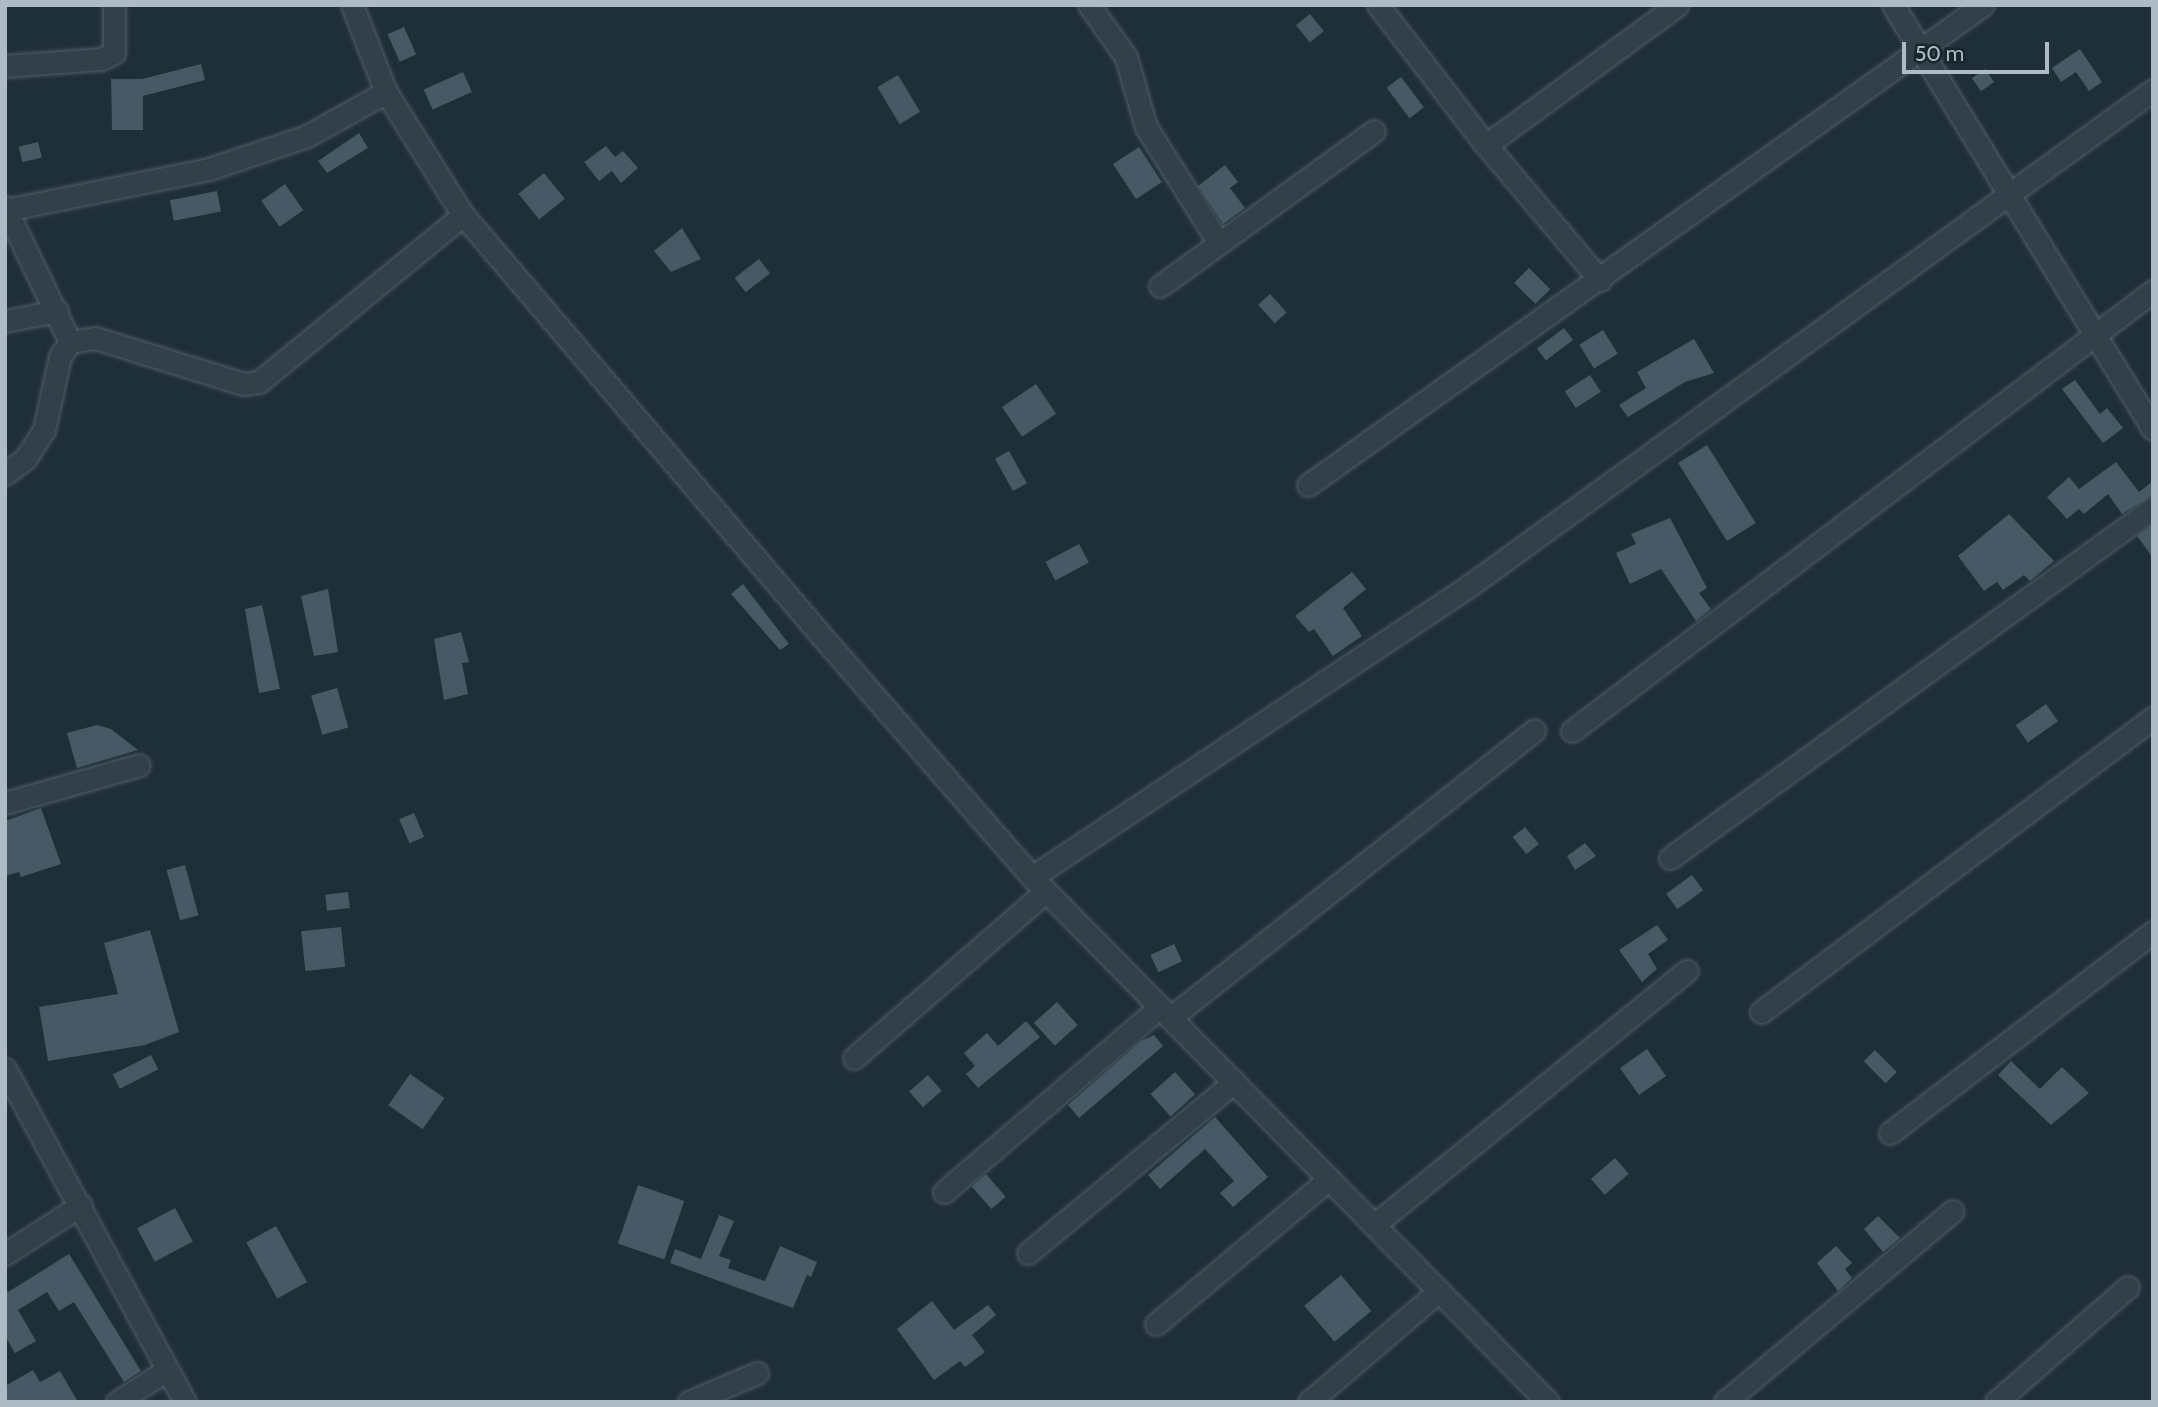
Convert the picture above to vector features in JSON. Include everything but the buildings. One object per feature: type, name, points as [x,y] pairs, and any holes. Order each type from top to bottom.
[{"type":"street","points":[[5,66],[101,60],[114,53],[114,5]]},
{"type":"street","points":[[352,5],[386,92],[463,215],[1039,884],[1548,1402]]},
{"type":"street","points":[[1089,5],[1126,57],[1146,127],[1219,243]]},
{"type":"street","points":[[1378,5],[1486,145],[1600,280]]},
{"type":"street","points":[[1486,145],[1677,5]]},
{"type":"street","points":[[1893,5],[1923,49],[2009,196],[2153,429]]},
{"type":"street","points":[[1308,485],[1600,280],[1983,5]]},
{"type":"street","points":[[854,1058],[1039,884],[1469,586],[2153,90]]},
{"type":"street","points":[[70,342],[6,209],[209,169],[307,136],[386,92]]},
{"type":"street","points":[[1160,286],[1374,131]]},
{"type":"street","points":[[5,474],[25,459],[44,430],[60,356],[70,342],[95,338],[244,384],[259,382],[463,215]]},
{"type":"street","points":[[1572,731],[2093,333],[2153,291]]},
{"type":"street","points":[[5,321],[57,311]]},
{"type":"street","points":[[1670,858],[2153,508]]},
{"type":"street","points":[[1761,1012],[2153,719]]},
{"type":"street","points":[[944,1192],[1165,1012],[1534,731]]},
{"type":"street","points":[[5,803],[139,765]]},
{"type":"street","points":[[1890,1133],[2153,932]]},
{"type":"street","points":[[1374,1225],[1687,971]]},
{"type":"street","points":[[5,1069],[186,1402]]},
{"type":"street","points":[[1028,1253],[1234,1082]]},
{"type":"street","points":[[1156,1324],[1329,1179]]},
{"type":"street","points":[[5,1254],[81,1205]]},
{"type":"street","points":[[1725,1402],[1953,1211]]},
{"type":"street","points":[[1996,1402],[2128,1287]]},
{"type":"street","points":[[1309,1402],[1440,1290]]},
{"type":"street","points":[[117,1402],[167,1370]]},
{"type":"street","points":[[689,1402],[757,1373]]}]
